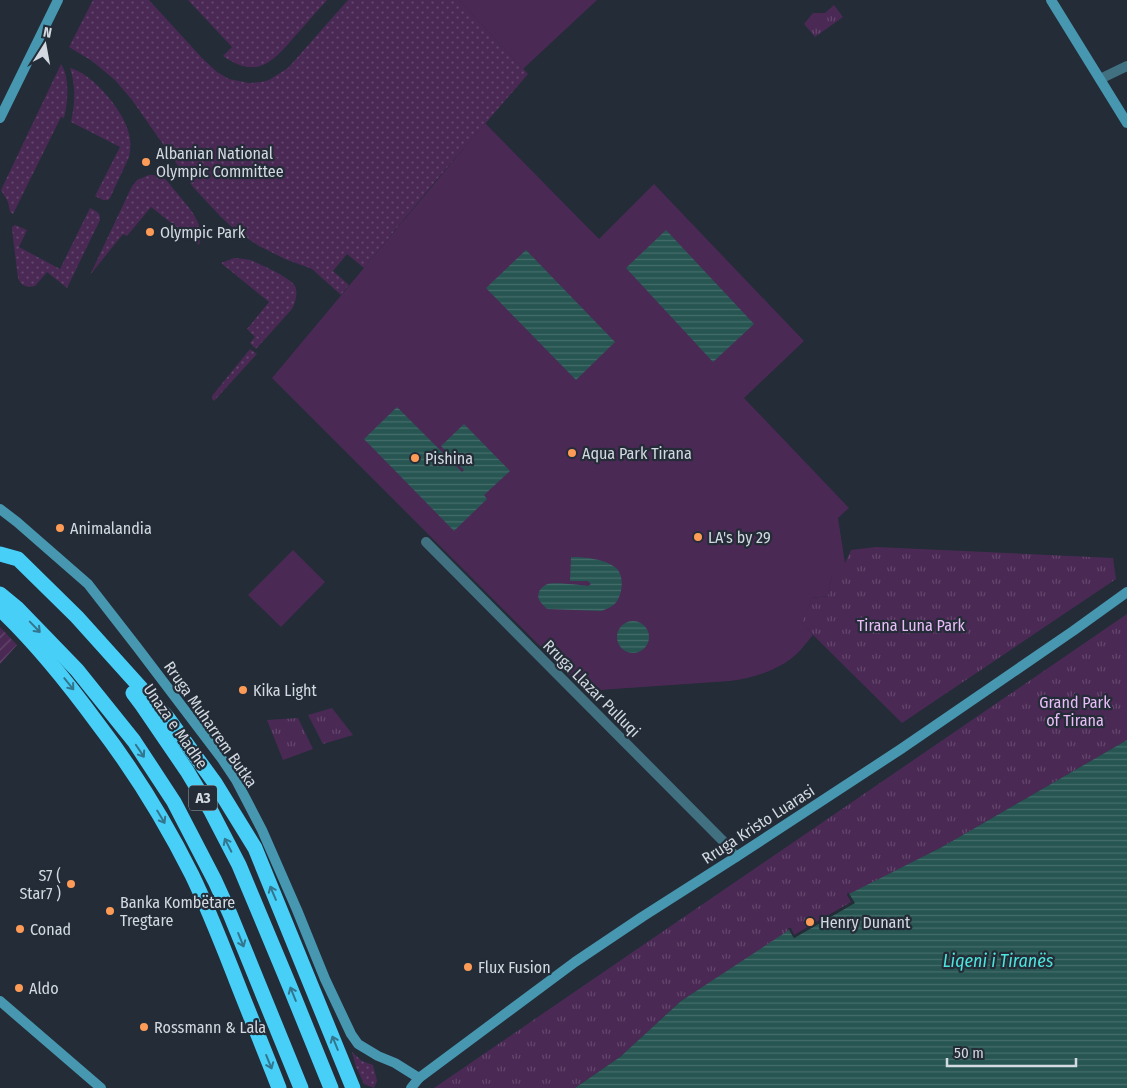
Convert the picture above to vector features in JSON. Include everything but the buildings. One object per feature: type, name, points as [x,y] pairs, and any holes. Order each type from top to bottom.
[{"type":"highway","name":"Unaza e Madhe","points":[[0,555],[64,616],[106,661],[142,705],[187,771],[238,865],[331,1088]]},
{"type":"highway","points":[[0,555],[18,559],[77,617],[167,717],[215,783],[254,848],[353,1088]]},
{"type":"highway","name":"A3","points":[[0,594],[17,608],[82,677],[134,741],[174,802],[230,914],[301,1088]]},
{"type":"highway","points":[[0,609],[15,623],[72,688],[138,779],[173,839],[193,876],[219,936],[279,1088]]},
{"type":"main road","points":[[0,118],[58,0]]},
{"type":"main road","points":[[1051,0],[1127,123]]},
{"type":"main road","name":"Rruga Muharrem Butka","points":[[0,509],[88,584],[222,759],[236,780],[262,830],[325,979],[351,1034],[358,1044],[419,1078]]},
{"type":"main road","name":"Rruga Kristo Luarasi","points":[[412,1088],[419,1078],[560,973],[642,917],[901,749],[1065,637],[1127,592]]},
{"type":"main road","points":[[0,1001],[101,1088]]},
{"type":"street","points":[[1100,79],[1127,66]]},
{"type":"street","name":"Rruga Llazar Pulluqi","points":[[426,542],[724,842],[736,857]]},
{"type":"green space","points":[[93,0],[149,0],[217,72],[229,79],[249,83],[269,80],[288,68],[348,0],[459,0],[528,74],[364,268],[347,254],[333,271],[349,285],[341,295],[312,269],[285,259],[259,246],[236,231],[193,187],[132,100],[115,80],[92,61],[69,47]]},
{"type":"green space","points":[[188,0],[327,0],[272,60],[264,65],[246,67],[223,56],[232,47]]},
{"type":"green space","points":[[459,0],[597,0],[523,69]]},
{"type":"green space","points":[[834,5],[843,17],[815,37],[804,24],[813,13],[825,13]]},
{"type":"green space","points":[[61,64],[67,83],[64,118],[61,117],[13,214],[10,212],[8,202],[1,190]]},
{"type":"green space","points":[[70,68],[88,78],[106,95],[121,115],[129,134],[129,157],[108,200],[95,196],[120,147],[71,122],[74,95]]},
{"type":"green space","name":"Aqua Park Tirana","points":[[485,123],[599,239],[654,184],[804,341],[744,398],[849,508],[838,518],[845,570],[832,574],[828,596],[812,598],[802,623],[813,635],[795,656],[778,667],[754,676],[730,681],[585,691],[272,378]]},
{"type":"green space","points":[[149,175],[164,178],[191,211],[200,230],[199,245],[151,207],[127,236],[123,234],[90,275],[132,186],[137,180]]},
{"type":"green space","points":[[90,208],[99,214],[100,220],[67,288],[47,272],[35,286],[23,285],[18,278],[12,227],[15,225],[27,230],[19,247],[60,269]]},
{"type":"green space","points":[[234,258],[250,260],[281,275],[292,282],[296,289],[295,303],[292,309],[256,349],[250,343],[255,337],[247,329],[269,302],[221,263]]},
{"type":"green space","points":[[250,349],[257,354],[214,401],[212,396]]},
{"type":"green space","name":"Tirana Luna Park","points":[[876,547],[1113,558],[1116,579],[902,723],[801,623],[812,598],[828,596],[832,573],[845,570],[845,563],[851,550]]},
{"type":"green space","points":[[293,550],[325,582],[281,627],[248,595]]},
{"type":"green space","name":"Grand Park of Tirana","points":[[1127,614],[1127,740],[942,847],[850,894],[855,903],[794,938],[789,931],[681,1001],[620,1057],[575,1088],[434,1088]]},
{"type":"green space","points":[[0,627],[17,645],[0,664]]},
{"type":"green space","points":[[332,708],[353,735],[323,744],[308,715]]},
{"type":"green space","points":[[298,718],[313,749],[283,760],[267,720]]},
{"type":"green space","points":[[352,1052],[362,1061],[373,1065],[377,1081],[374,1088],[364,1084],[356,1067]]},
{"type":"water","points":[[666,230],[754,324],[713,362],[626,268]]},
{"type":"water","points":[[526,250],[615,342],[576,380],[486,288]]},
{"type":"water","name":"Pishina","points":[[397,407],[462,472],[464,470],[441,446],[464,424],[510,471],[484,495],[487,499],[454,531],[364,439]]},
{"type":"water","points":[[571,557],[601,561],[612,565],[619,571],[622,584],[619,597],[614,604],[601,611],[547,609],[543,605],[538,595],[541,588],[551,583],[588,586],[591,584],[588,581],[570,581]]},
{"type":"water","points":[[633,621],[645,625],[649,637],[645,649],[633,653],[621,649],[617,637],[621,625]]},
{"type":"water","name":"Liqeni i Tiranës","points":[[1127,740],[1127,1088],[575,1088],[620,1057],[681,1001],[789,930],[794,938],[854,903],[849,894],[942,847]]},
{"type":"pier","points":[[848,892],[855,903],[794,938],[788,928],[791,928],[794,935],[851,902],[847,895]]},
{"type":"place","name":"Albanian National Olympic Committee","points":[[146,162]]},
{"type":"place","name":"Olympic Park","points":[[150,232]]},
{"type":"place","name":"Aqua Park Tirana","points":[[572,453]]},
{"type":"place","name":"Pishina","points":[[415,458]]},
{"type":"place","name":"Animalandia","points":[[60,528]]},
{"type":"place","name":"LA's by 29","points":[[698,537]]},
{"type":"place","name":"Kika Light","points":[[243,690]]},
{"type":"place","name":"S7 ( Star7 )","points":[[71,884]]},
{"type":"place","name":"Banka Kombëtare Tregtare","points":[[110,911]]},
{"type":"place","name":"Henry Dunant","points":[[810,922]]},
{"type":"place","name":"Conad","points":[[20,929]]},
{"type":"place","name":"Flux Fusion","points":[[468,967]]},
{"type":"place","name":"Aldo","points":[[19,988]]},
{"type":"place","name":"Rossmann & Lala","points":[[144,1027]]}]
